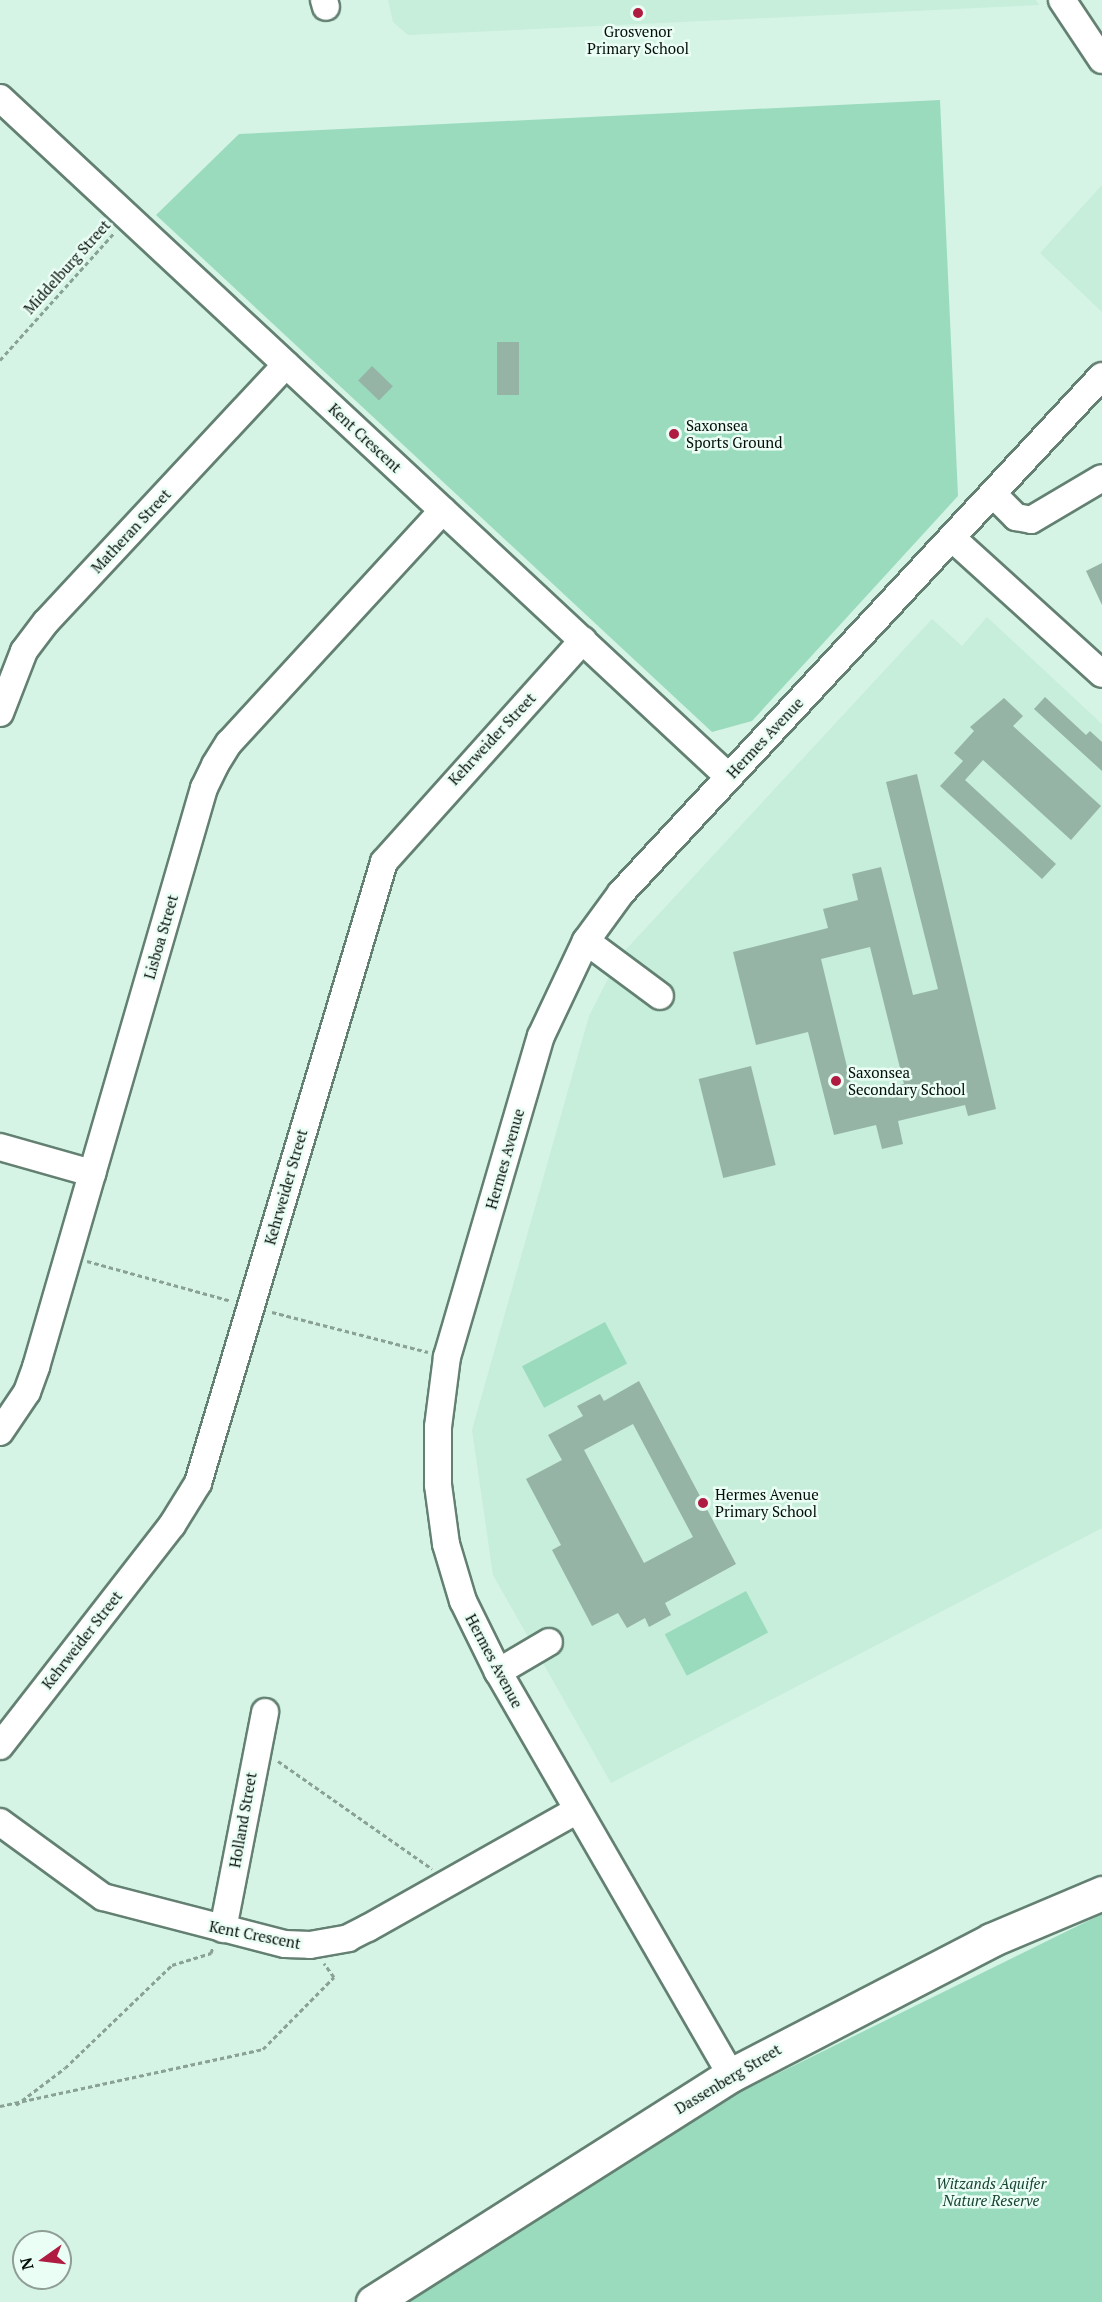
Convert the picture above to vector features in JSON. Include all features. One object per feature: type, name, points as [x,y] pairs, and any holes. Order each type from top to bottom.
[{"type":"main road","name":"Dassenberg Street","points":[[373,2302],[731,2075],[897,1986],[1102,1893]]},
{"type":"street","points":[[1062,0],[1102,60]]},
{"type":"street","name":"Kent Crescent","points":[[0,98],[729,777]]},
{"type":"street","name":"Matheran Street","points":[[0,713],[18,661],[46,622],[286,365]]},
{"type":"street","name":"Hermes Avenue","points":[[731,2075],[474,1628],[446,1544],[438,1476],[441,1398],[447,1357],[541,1036],[586,941],[621,894],[1102,376]]},
{"type":"street","points":[[993,494],[1016,516],[1031,520],[1102,478]]},
{"type":"street","name":"Lisboa Street","points":[[0,1432],[27,1392],[36,1367],[204,788],[215,765],[229,743],[443,510]]},
{"type":"street","points":[[952,538],[1102,674]]},
{"type":"street","name":"Kehrweider Street","points":[[0,1746],[172,1525],[198,1483],[384,862],[583,640]]},
{"type":"street","points":[[586,941],[660,996]]},
{"type":"street","points":[[0,1147],[92,1173]]},
{"type":"street","points":[[498,1672],[549,1642]]},
{"type":"street","name":"Holland Street","points":[[223,1929],[256,1747],[265,1712]]},
{"type":"street","name":"Kent Crescent","points":[[0,1822],[103,1897],[223,1929],[310,1945],[348,1938],[577,1810]]},
{"type":"path","name":"Middelburg Street","points":[[0,360],[128,218]]},
{"type":"path","points":[[256,1747],[430,1866],[444,1885]]},
{"type":"path","points":[[15,2106],[65,2068],[172,1965],[211,1953],[223,1929]]},
{"type":"path","points":[[0,2106],[15,2106],[263,2049],[334,1977],[310,1945]]},
{"type":"shaded area","name":"Grosvenor Primary School","points":[[388,0],[1036,0],[1039,5],[408,35],[393,22]]},
{"type":"shaded area","points":[[1102,185],[1102,312],[1040,253]]},
{"type":"shaded area","name":"Saxonsea Secondary School","points":[[987,617],[1102,724],[1102,1528],[611,1783],[493,1575],[472,1430],[589,1016],[619,957],[932,619],[962,646]]},
{"type":"green space","name":"Saxonsea Sports Ground","points":[[940,100],[958,496],[752,721],[712,732],[156,215],[239,134]]},
{"type":"green space","points":[[605,1322],[627,1363],[544,1408],[522,1366]]},
{"type":"green space","points":[[746,1591],[768,1632],[687,1676],[665,1634]]},
{"type":"green space","name":"Witzands Aquifer Nature Reserve","points":[[1102,1914],[1102,2302],[404,2302],[734,2095]]},
{"type":"building","points":[[497,342],[519,342],[519,395],[497,395]]},
{"type":"building","points":[[372,366],[393,386],[379,401],[358,380]]},
{"type":"building","points":[[1102,563],[1102,605],[1086,571]]},
{"type":"building","points":[[1045,697],[1086,735],[1090,731],[1102,742],[1102,771],[1034,709]]},
{"type":"building","points":[[1004,698],[1023,716],[1013,726],[1101,806],[1071,840],[983,760],[965,780],[1056,864],[1042,879],[940,786],[963,761],[954,753],[974,731],[970,727]]},
{"type":"building","points":[[917,774],[996,1109],[968,1116],[965,1105],[898,1121],[903,1144],[882,1149],[876,1125],[834,1135],[808,1032],[756,1045],[733,952],[828,928],[823,909],[858,900],[852,874],[881,867],[913,995],[938,989],[886,782]],"holes":[[[870,947],[904,1084],[854,1096],[821,959]]]},
{"type":"building","points":[[751,1066],[776,1165],[723,1178],[699,1079]]},
{"type":"building","points":[[639,1381],[736,1564],[665,1603],[671,1615],[649,1627],[645,1618],[627,1628],[618,1613],[592,1626],[552,1550],[561,1545],[526,1479],[562,1460],[548,1435],[583,1416],[577,1406],[600,1394],[604,1401]],"holes":[[[633,1424],[693,1537],[644,1563],[584,1450]]]},
{"type":"place","name":"Grosvenor Primary School","points":[[638,13]]},
{"type":"place","name":"Saxonsea Sports Ground","points":[[674,434]]},
{"type":"place","name":"Saxonsea Secondary School","points":[[836,1081]]},
{"type":"place","name":"Hermes Avenue Primary School","points":[[703,1503]]}]
